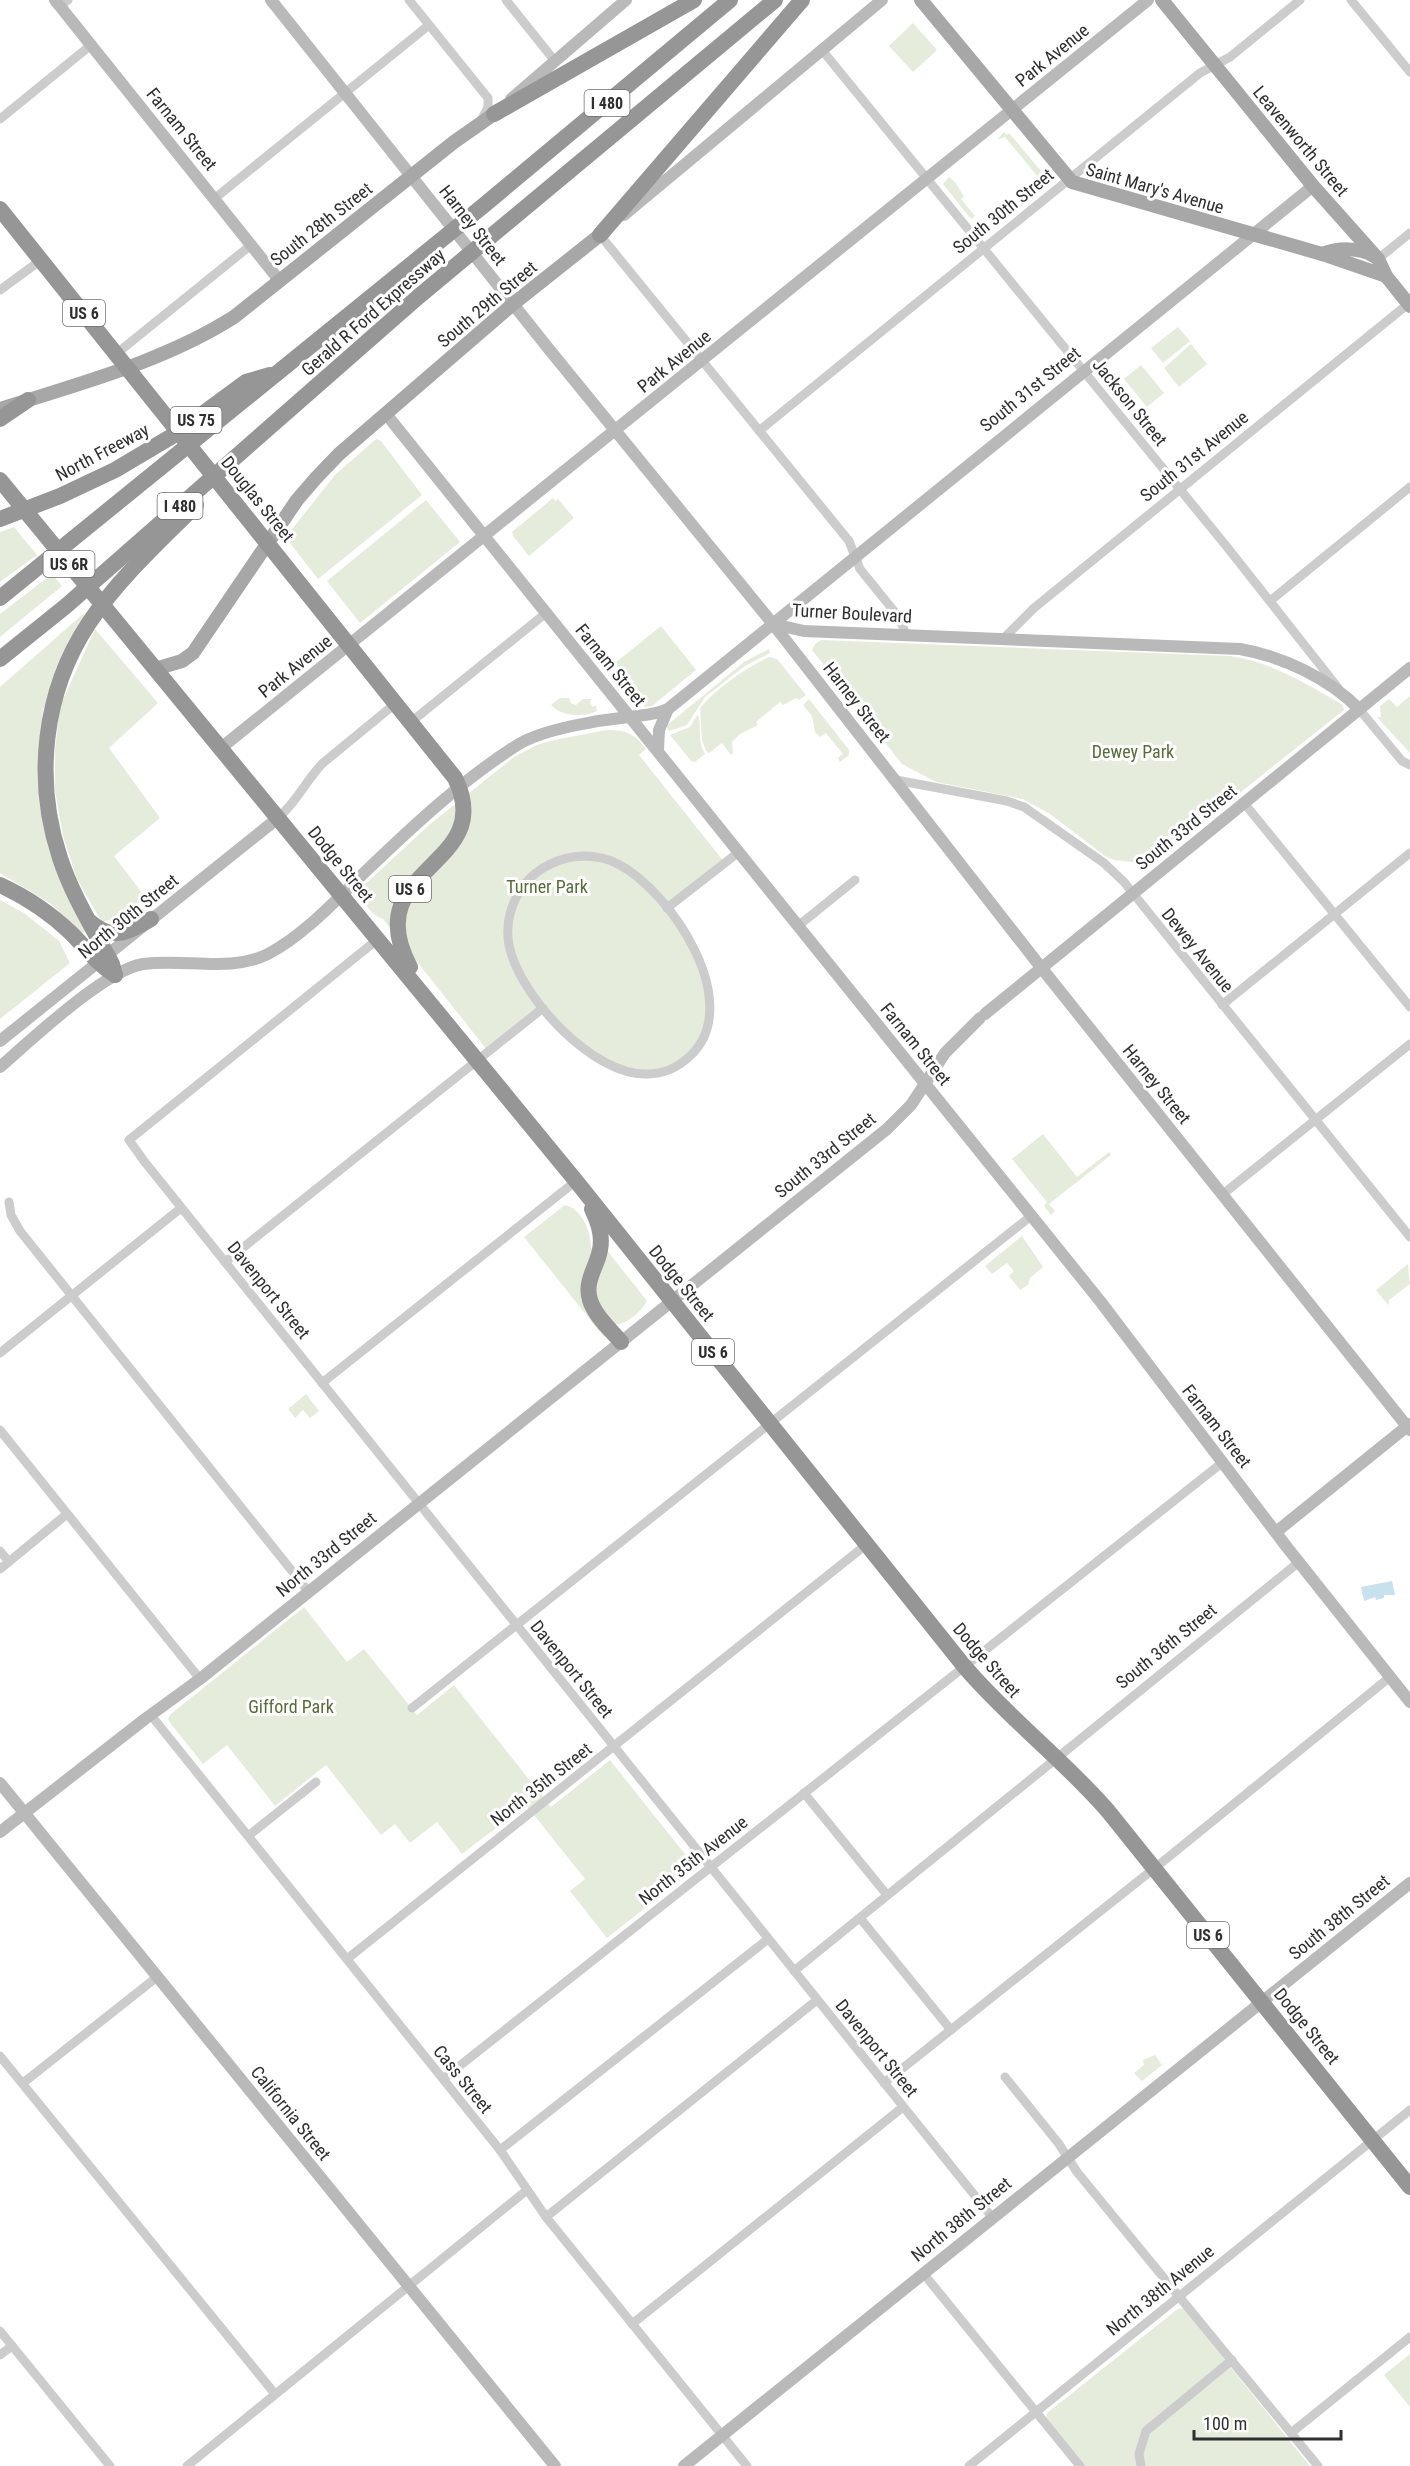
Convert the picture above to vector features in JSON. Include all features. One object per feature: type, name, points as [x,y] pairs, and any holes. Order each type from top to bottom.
[{"type":"highway","points":[[494,114],[694,0]]},
{"type":"highway","name":"Gerald R Ford Expressway","points":[[0,598],[278,373],[730,0]]},
{"type":"highway","name":"Gerald R Ford Expressway","points":[[0,659],[66,606],[418,297],[775,0]]},
{"type":"highway","points":[[600,235],[802,0]]},
{"type":"highway","name":"Douglas Street","points":[[0,209],[449,769],[460,788]]},
{"type":"highway","name":"North Freeway","points":[[0,519],[52,500],[106,475],[174,435],[246,382],[278,373]]},
{"type":"highway","points":[[0,419],[28,400]]},
{"type":"highway","points":[[102,959],[89,920],[60,860],[46,793],[48,729],[59,684],[76,644],[106,599],[294,406]]},
{"type":"highway","name":"Dodge Street","points":[[0,480],[580,1186],[964,1666],[996,1702],[1092,1793],[1410,2187]]},
{"type":"highway","points":[[0,669],[66,606]]},
{"type":"highway","name":"US 6","points":[[430,1002],[400,944],[397,926],[399,912],[412,885],[450,848],[459,835],[464,812],[460,788]]},
{"type":"highway","points":[[0,885],[36,905],[56,920],[102,959],[115,975]]},
{"type":"highway","points":[[358,915],[385,922],[399,912]]},
{"type":"highway","points":[[89,920],[104,932],[122,933],[151,919]]},
{"type":"highway","points":[[580,1186],[601,1233],[600,1251],[590,1279],[589,1296],[596,1311],[621,1342]]},
{"type":"main road","name":"Saint Mary's Avenue","points":[[921,0],[1068,180],[1150,206],[1322,254],[1386,276]]},
{"type":"main road","name":"Leavenworth Street","points":[[1162,0],[1312,186],[1378,259],[1386,276],[1409,305]]},
{"type":"main road","name":"South 28th Street","points":[[0,409],[127,368],[208,334],[494,114]]},
{"type":"main road","name":"South 29th Street","points":[[155,669],[182,661],[193,653],[297,500],[339,454],[513,304],[600,235]]},
{"type":"main road","points":[[1322,254],[1335,249],[1367,252],[1378,259]]},
{"type":"street","name":"Harney Street","points":[[271,0],[501,290],[773,624],[1042,968],[1409,1426]]},
{"type":"street","points":[[409,0],[488,98],[488,107],[479,124]]},
{"type":"street","points":[[506,0],[554,60]]},
{"type":"street","name":"South 28th Street","points":[[494,114],[554,60],[627,0]]},
{"type":"street","name":"South 29th Street","points":[[600,235],[882,0]]},
{"type":"street","name":"Park Avenue","points":[[221,748],[1148,0]]},
{"type":"street","name":"South 30th Street","points":[[759,431],[1200,73],[1230,57],[1300,0]]},
{"type":"street","points":[[1351,0],[1410,72]]},
{"type":"street","name":"Farnam Street","points":[[61,2],[92,45],[279,280]]},
{"type":"street","points":[[214,199],[429,25]]},
{"type":"street","points":[[0,119],[92,45]]},
{"type":"street","name":"Jackson Street","points":[[822,50],[1343,693]]},
{"type":"street","name":"South 31st Street","points":[[773,624],[1312,186]]},
{"type":"street","points":[[1378,259],[1410,233]]},
{"type":"street","points":[[600,235],[849,541],[862,572],[898,616],[906,634]]},
{"type":"street","points":[[116,354],[251,245]]},
{"type":"street","points":[[0,290],[41,260]]},
{"type":"street","name":"South 31st Avenue","points":[[1004,638],[1034,608],[1409,305]]},
{"type":"street","name":"Farnam Street","points":[[386,414],[1100,1301],[1299,1562],[1410,1702]]},
{"type":"street","points":[[1270,601],[1410,487]]},
{"type":"street","points":[[411,722],[546,613]]},
{"type":"street","name":"Turner Boulevard","points":[[341,895],[402,837],[460,788],[511,750],[532,737],[656,714],[668,709],[773,624],[804,631],[1240,649],[1278,660],[1343,693],[1406,763]]},
{"type":"street","name":"South 33rd Street","points":[[672,1301],[892,1124],[907,1109],[945,1053],[983,1016],[1410,668]]},
{"type":"street","points":[[278,818],[301,794],[323,763],[396,703]]},
{"type":"street","points":[[658,750],[659,730],[668,709]]},
{"type":"street","points":[[1406,763],[1410,771]]},
{"type":"street","name":"Dewey Avenue","points":[[896,780],[1007,801],[1024,807],[1104,863],[1410,1235]]},
{"type":"street","points":[[1244,803],[1410,1007]]},
{"type":"street","name":"North 30th Street","points":[[0,1041],[278,818]]},
{"type":"street","points":[[667,908],[739,852]]},
{"type":"street","points":[[1222,1005],[1410,854]]},
{"type":"street","points":[[573,857],[606,859],[621,865],[636,876],[667,908],[692,946],[705,976],[710,1000],[707,1031],[699,1047],[687,1059],[670,1070],[656,1074],[642,1074],[620,1069],[585,1048],[555,1023],[543,1008],[519,972],[512,955],[508,938],[510,916],[515,900],[526,882],[555,862],[573,857]]},
{"type":"street","points":[[798,926],[852,882]]},
{"type":"street","name":"North 30th Street","points":[[0,1067],[52,1022],[115,975],[130,968],[149,964],[229,964],[257,959],[286,942],[341,895]]},
{"type":"street","name":"Davenport Street","points":[[378,939],[129,1140],[181,1208],[992,2217]]},
{"type":"street","points":[[225,1262],[543,1008]]},
{"type":"street","points":[[1223,1194],[1410,1044]]},
{"type":"street","points":[[322,1383],[580,1186]]},
{"type":"street","points":[[9,1202],[11,1215],[20,1231],[308,1591]]},
{"type":"street","points":[[0,1353],[181,1208]]},
{"type":"street","points":[[412,1708],[1031,1216]]},
{"type":"street","name":"North 33rd Street","points":[[0,1832],[150,1714],[200,1679],[672,1301]]},
{"type":"street","points":[[1276,1532],[1409,1426]]},
{"type":"street","points":[[0,1430],[200,1679]]},
{"type":"street","name":"North 35th Avenue","points":[[443,2079],[1222,1462]]},
{"type":"street","points":[[0,1569],[67,1514]]},
{"type":"street","name":"North 35th Street","points":[[347,1959],[867,1544]]},
{"type":"street","points":[[0,1551],[9,1562]]},
{"type":"street","name":"South 36th Street","points":[[794,1971],[1299,1562]]},
{"type":"street","points":[[884,2084],[1390,1677]]},
{"type":"street","name":"Cass Street","points":[[150,1714],[500,2150],[546,2217],[747,2466]]},
{"type":"street","points":[[248,1836],[316,1782]]},
{"type":"street","name":"California Street","points":[[0,1783],[555,2466]]},
{"type":"street","points":[[804,1793],[887,1895]]},
{"type":"street","name":"South 38th Street","points":[[1262,2002],[1410,1883]]},
{"type":"street","points":[[860,1918],[951,2030]]},
{"type":"street","points":[[500,2150],[768,1939]]},
{"type":"street","points":[[23,2084],[157,1977]]},
{"type":"street","points":[[546,2217],[817,2000]]},
{"type":"street","name":"North 38th Street","points":[[684,2466],[1262,2002]]},
{"type":"street","points":[[0,2055],[275,2394]]},
{"type":"street","points":[[1005,2077],[1318,2466]]},
{"type":"street","points":[[632,2324],[903,2107]]},
{"type":"street","name":"North 38th Avenue","points":[[969,2466],[1410,2110]]},
{"type":"street","points":[[187,2466],[527,2190]]},
{"type":"street","points":[[923,2273],[1080,2466]]},
{"type":"street","points":[[0,2331],[110,2466]]},
{"type":"street","points":[[1291,2433],[1410,2337]]},
{"type":"street","points":[[0,2355],[12,2346]]},
{"type":"street","points":[[1141,2466],[1139,2454],[1146,2431],[1232,2360]]},
{"type":"green space","points":[[913,23],[937,50],[913,72],[889,46]]},
{"type":"green space","points":[[1004,132],[1007,135],[1009,133],[1046,177],[1044,180],[1048,184],[1038,191],[1043,183],[1005,137],[997,140]]},
{"type":"green space","points":[[949,177],[964,197],[961,199],[975,216],[971,219],[943,184]]},
{"type":"green space","points":[[1178,327],[1190,341],[1163,363],[1151,348]]},
{"type":"green space","points":[[1191,344],[1207,364],[1179,387],[1164,368]]},
{"type":"green space","points":[[1141,365],[1164,393],[1147,407],[1124,379]]},
{"type":"green space","points":[[376,439],[381,441],[422,495],[318,579],[290,543],[289,533],[335,475]]},
{"type":"green space","points":[[553,498],[555,501],[558,499],[574,518],[529,556],[512,532]]},
{"type":"green space","points":[[426,500],[460,542],[360,623],[327,581]]},
{"type":"green space","points":[[14,527],[37,555],[0,582],[0,532]]},
{"type":"green space","points":[[52,574],[62,586],[0,637],[0,614]]},
{"type":"green space","points":[[83,614],[86,617],[54,677],[43,710],[39,757],[87,931],[83,933],[51,904],[0,873],[0,687]]},
{"type":"green space","points":[[661,626],[696,670],[652,706],[645,707],[629,687],[634,682],[632,679],[628,679],[615,663]]},
{"type":"green space","points":[[95,629],[158,703],[109,748],[160,818],[114,856],[146,898],[115,920],[101,921],[77,879],[63,836],[55,791],[55,750],[60,706]]},
{"type":"green space","name":"Dewey Park","points":[[821,640],[1230,656],[1260,663],[1288,675],[1343,705],[1344,710],[1150,864],[1114,860],[1105,856],[1050,814],[1023,799],[936,782],[902,764],[812,650]]},
{"type":"green space","points":[[769,649],[770,653],[745,666],[705,697],[687,725],[669,731],[666,726],[744,662]]},
{"type":"green space","points":[[769,657],[777,659],[806,695],[783,705],[780,702],[756,722],[758,725],[740,734],[732,742],[733,753],[731,755],[722,743],[709,753],[707,752],[702,741],[700,708],[732,679]]},
{"type":"green space","points":[[1410,696],[1410,753],[1377,717],[1381,717],[1380,706],[1389,699],[1397,707]]},
{"type":"green space","points":[[560,698],[569,698],[571,703],[576,705],[583,699],[591,699],[590,703],[593,707],[596,705],[597,711],[586,715],[560,712],[551,705]]},
{"type":"green space","points":[[809,699],[849,750],[849,755],[840,762],[838,758],[843,754],[826,733],[820,737],[815,732],[812,716],[803,705]]},
{"type":"green space","points":[[698,714],[701,744],[705,754],[695,762],[691,761],[670,735],[690,727]]},
{"type":"green space","name":"Turner Park","points":[[607,730],[629,734],[642,744],[646,749],[639,755],[725,863],[668,908],[692,946],[711,1008],[692,1055],[652,1074],[604,1061],[543,1008],[488,1051],[383,919],[372,913],[359,893],[362,887],[429,825],[514,757],[537,745],[554,740]]},
{"type":"green space","points":[[0,900],[24,913],[59,941],[70,963],[0,1019]]},
{"type":"green space","points":[[1043,1134],[1077,1177],[1109,1152],[1111,1155],[1049,1204],[1055,1211],[1051,1215],[1044,1206],[1047,1202],[1012,1159]]},
{"type":"green space","points":[[565,1205],[581,1216],[587,1228],[591,1248],[596,1249],[586,1277],[608,1334],[604,1337],[524,1237]]},
{"type":"green space","points":[[1022,1236],[1043,1267],[1030,1278],[1028,1285],[1020,1290],[1009,1276],[1014,1271],[1007,1263],[992,1274],[985,1266]]},
{"type":"green space","points":[[606,1249],[647,1301],[633,1317],[616,1324],[614,1328],[592,1297]]},
{"type":"green space","points":[[1408,1264],[1410,1284],[1389,1300],[1388,1305],[1376,1290]]},
{"type":"green space","points":[[306,1394],[319,1411],[310,1418],[303,1410],[295,1418],[288,1409]]},
{"type":"green space","name":"Gifford Park","points":[[304,1607],[347,1662],[364,1649],[417,1715],[454,1685],[551,1807],[610,1760],[696,1868],[607,1938],[570,1891],[585,1879],[526,1805],[462,1854],[437,1822],[410,1843],[395,1824],[381,1835],[326,1765],[275,1806],[227,1745],[203,1764],[171,1724],[168,1719],[171,1714]]},
{"type":"green space","points":[[1155,2055],[1162,2065],[1142,2081],[1134,2073],[1144,2065],[1143,2060]]},
{"type":"green space","points":[[1179,2308],[1184,2309],[1310,2466],[1084,2466],[1046,2419],[1047,2413]]},
{"type":"green space","points":[[1410,2354],[1410,2407],[1384,2375]]},
{"type":"water","points":[[1392,1581],[1395,1595],[1384,1595],[1384,1598],[1376,1600],[1375,1597],[1364,1601],[1361,1587]]}]
